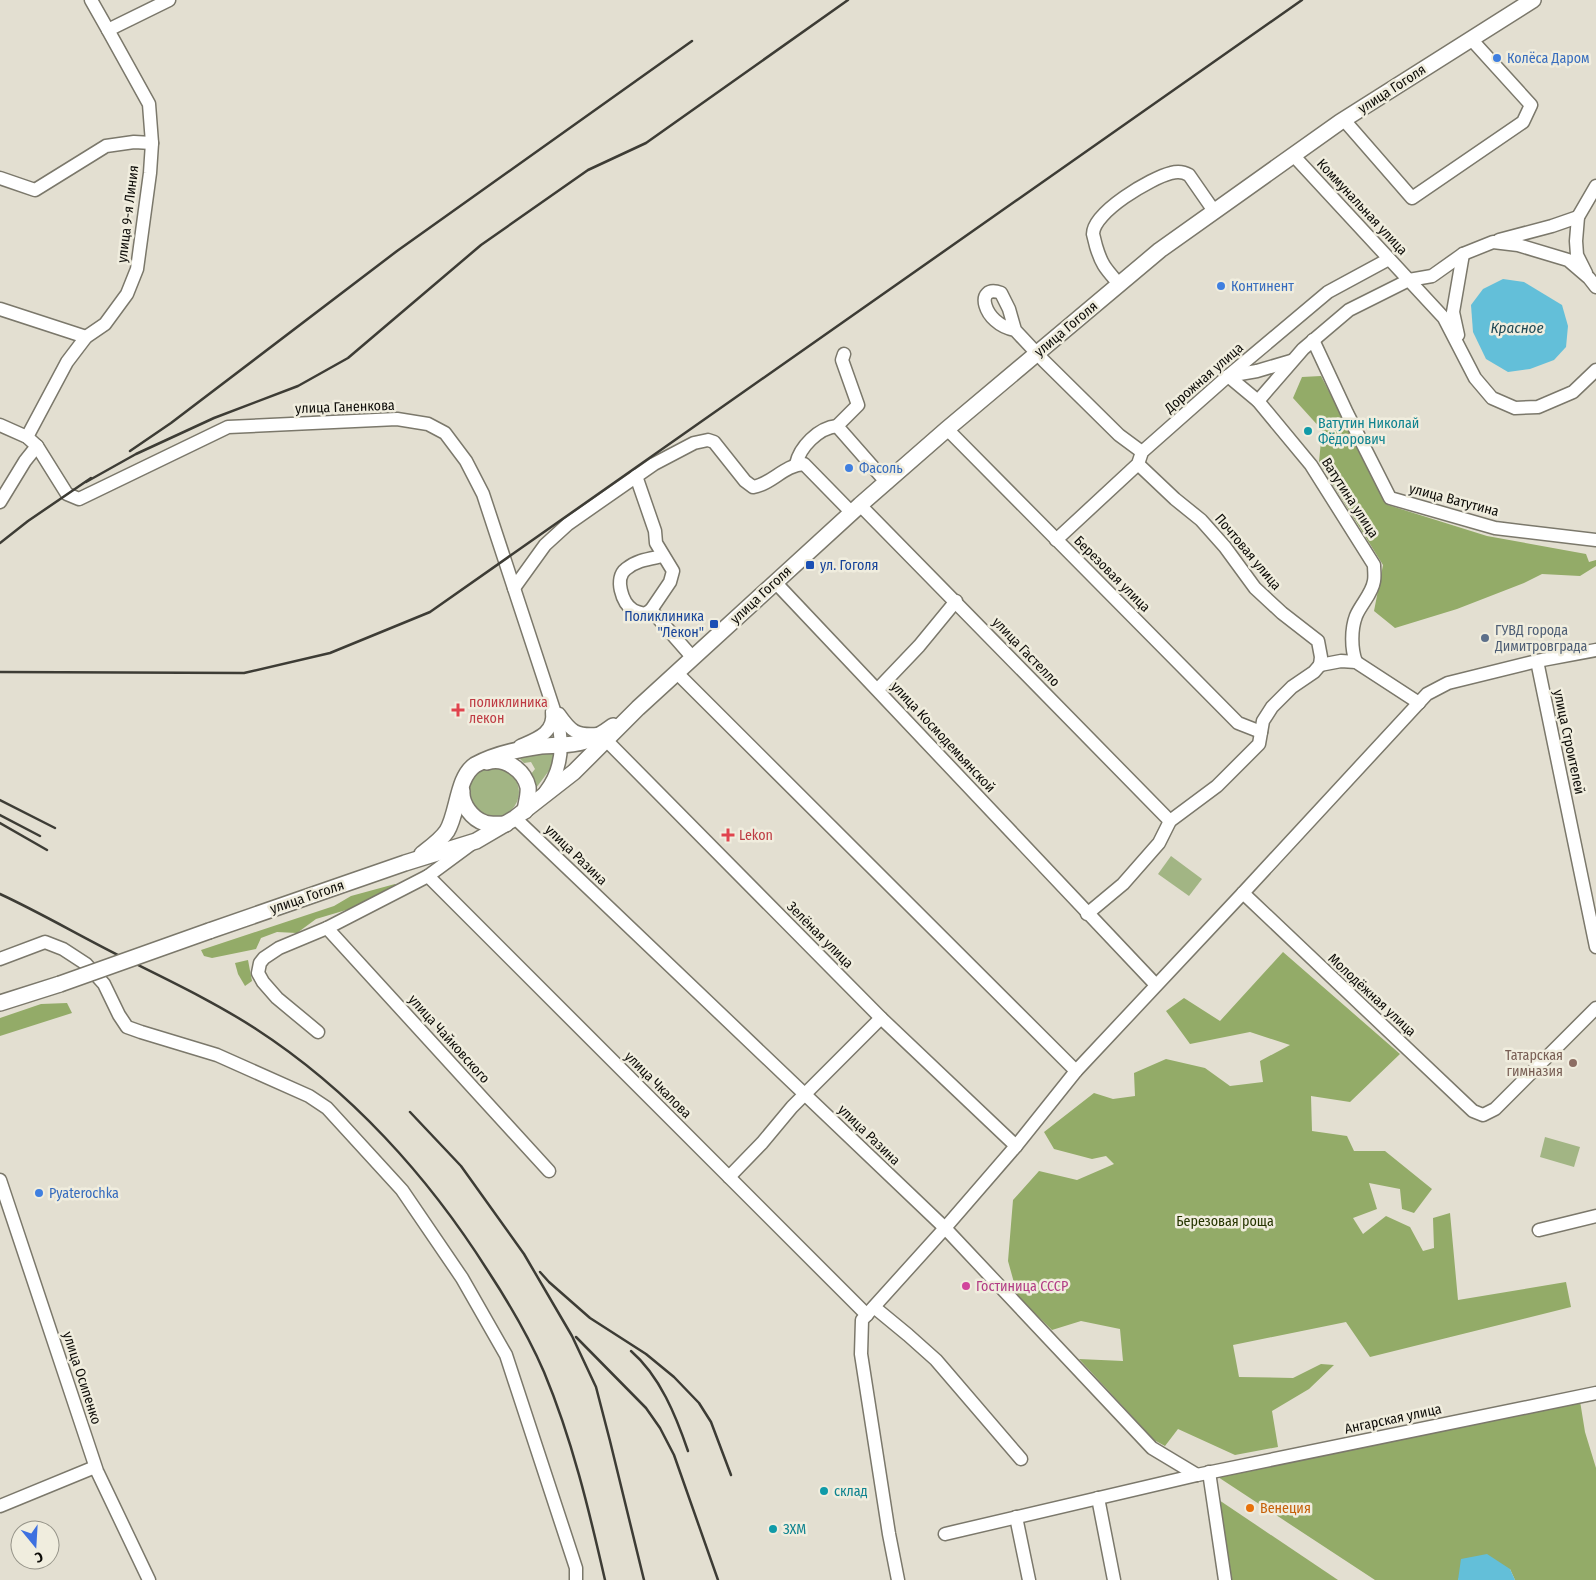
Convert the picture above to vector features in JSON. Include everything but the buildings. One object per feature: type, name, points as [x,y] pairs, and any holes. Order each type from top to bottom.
[{"type":"main road","name":"улица Гоголя","points":[[605,737],[947,429],[1160,250],[1344,120],[1533,0]]},
{"type":"main road","points":[[405,863],[436,844],[447,830],[455,813],[462,784],[470,769],[474,766],[492,757],[533,748],[605,737]]},
{"type":"main road","points":[[405,863],[476,841],[515,818],[574,772],[605,737]]},
{"type":"main road","points":[[462,784],[461,795],[465,807],[483,823],[515,818],[528,797],[528,787],[516,767],[493,760],[474,766]]},
{"type":"main road","name":"улица Гоголя","points":[[0,1003],[60,984],[405,863]]},
{"type":"street","name":"улица 9-я Линия","points":[[0,502],[25,461],[67,362],[86,338],[104,324],[127,294],[137,269],[150,173],[152,143],[149,104],[91,0]]},
{"type":"street","points":[[108,30],[169,0]]},
{"type":"street","points":[[1344,120],[1412,198],[1522,122],[1531,105],[1471,39]]},
{"type":"street","points":[[0,178],[35,190],[106,146],[134,142],[152,143]]},
{"type":"street","name":"Коммунальная улица","points":[[1293,155],[1444,318],[1475,378],[1492,398],[1514,408],[1538,408],[1573,392],[1596,370]]},
{"type":"street","points":[[1120,284],[1101,262],[1093,234],[1098,218],[1119,201],[1171,172],[1184,172],[1189,175],[1214,211]]},
{"type":"street","points":[[1592,282],[1577,254],[1576,241],[1578,217],[1596,186]]},
{"type":"street","points":[[1258,401],[1291,360],[1349,310],[1408,280],[1432,276],[1463,254],[1494,242],[1578,217]]},
{"type":"street","points":[[1494,242],[1518,245],[1568,260],[1592,282]]},
{"type":"street","points":[[1460,348],[1453,312],[1463,254]]},
{"type":"street","name":"Дорожная улица","points":[[1056,540],[1228,376],[1328,292],[1389,258]]},
{"type":"street","points":[[0,309],[86,338]]},
{"type":"street","name":"Почтовая улица","points":[[1015,330],[1119,435],[1175,499],[1201,520],[1255,588],[1282,613],[1318,641],[1321,658],[1320,665]]},
{"type":"street","name":"улица Ватутина","points":[[1313,340],[1390,498],[1495,528],[1596,540]]},
{"type":"street","points":[[514,588],[545,545],[568,524],[654,464],[694,443],[708,440],[714,442],[745,482],[753,487],[761,486],[796,464],[798,455],[819,432],[828,427],[836,426],[858,404],[842,360],[844,354]]},
{"type":"street","points":[[1228,376],[1256,371],[1291,360]]},
{"type":"street","name":"Ватутина улица","points":[[1228,376],[1258,401],[1311,465],[1374,565],[1374,581],[1357,615],[1353,632],[1356,662]]},
{"type":"street","name":"улица Ганенкова","points":[[32,442],[66,494],[78,499],[228,427],[397,419],[428,424],[444,433],[466,461],[483,494],[561,733],[560,762],[556,775],[537,801]]},
{"type":"street","points":[[0,425],[32,442]]},
{"type":"street","points":[[836,426],[886,483]]},
{"type":"street","name":"Березовая улица","points":[[947,429],[1238,724],[1261,732]]},
{"type":"street","name":"улица Гастелло","points":[[796,464],[804,464],[956,601],[1170,821]]},
{"type":"street","points":[[636,476],[655,531],[656,543],[673,571],[670,582],[651,610],[645,614],[632,610],[623,596],[619,584],[624,570],[638,561],[663,556]]},
{"type":"street","name":"улица Космодемьянской","points":[[775,582],[878,689],[1156,986]]},
{"type":"street","points":[[878,689],[919,646],[956,601]]},
{"type":"street","points":[[651,610],[693,658]]},
{"type":"street","points":[[898,1580],[860,1354],[862,1320],[1016,1146],[1076,1071],[1243,894],[1427,694],[1448,683],[1537,661],[1596,650]]},
{"type":"street","points":[[1087,914],[1123,884],[1159,843],[1170,821],[1223,780],[1259,744],[1263,721],[1272,707],[1292,687],[1314,672],[1320,665],[1341,661],[1356,662],[1418,703]]},
{"type":"street","name":"улица Строителей","points":[[1537,661],[1596,947]]},
{"type":"street","points":[[677,673],[1076,1071]]},
{"type":"street","points":[[551,704],[570,729],[580,734],[605,737]]},
{"type":"street","points":[[492,757],[545,734],[551,726],[553,719],[551,704]]},
{"type":"street","name":"Зелёная улица","points":[[605,737],[881,1018],[1016,1146]]},
{"type":"street","name":"улица Разина","points":[[515,818],[945,1228],[1152,1448],[1203,1473]]},
{"type":"street","points":[[318,1032],[277,998],[263,982],[258,973],[260,963],[264,958],[279,948],[327,928],[428,876],[476,841]]},
{"type":"street","name":"улица Чкалова","points":[[428,876],[729,1177],[871,1311],[908,1335],[936,1360],[1021,1459]]},
{"type":"street","name":"Молодёжная улица","points":[[1243,894],[1473,1111],[1483,1115],[1495,1109],[1596,1008]]},
{"type":"street","name":"улица Чайковского","points":[[327,928],[549,1171]]},
{"type":"street","points":[[0,959],[45,942],[63,949],[86,964],[104,984],[127,1027],[217,1055],[308,1096],[327,1108],[402,1190],[462,1278],[506,1355],[576,1568],[576,1580]]},
{"type":"street","points":[[729,1177],[762,1143],[804,1094],[881,1018]]},
{"type":"street","name":"улица Осипенко","points":[[0,1180],[95,1467],[149,1580]]},
{"type":"street","points":[[1539,1230],[1596,1216]]},
{"type":"street","name":"Ангарская улица","points":[[945,1534],[1203,1473],[1596,1393]]},
{"type":"street","points":[[0,1506],[95,1467]]},
{"type":"street","points":[[1203,1473],[1225,1580]]},
{"type":"street","points":[[1098,1498],[1114,1580]]},
{"type":"street","points":[[1016,1517],[1029,1580]]},
{"type":"green space","points":[[1321,376],[1388,505],[1487,536],[1586,554],[1589,562],[1596,560],[1596,566],[1580,576],[1542,574],[1457,609],[1395,628],[1374,611],[1383,565],[1319,462],[1322,430],[1293,398],[1302,377]]},
{"type":"green space","points":[[551,751],[556,755],[551,768],[536,788],[531,774],[535,769],[531,762],[524,763],[516,755]]},
{"type":"green space","points":[[489,767],[499,767],[512,774],[519,787],[519,797],[512,810],[499,817],[489,817],[480,813],[473,806],[469,797],[469,787],[473,778],[480,771]]},
{"type":"green space","points":[[1171,856],[1202,879],[1189,896],[1158,874]]},
{"type":"green space","points":[[395,884],[397,886],[356,907],[316,919],[297,933],[277,932],[261,938],[256,949],[212,958],[204,956],[201,950],[334,906],[351,896]]},
{"type":"green space","name":"Березовая роща","points":[[1283,952],[1400,1054],[1350,1102],[1311,1096],[1312,1131],[1347,1136],[1354,1151],[1385,1151],[1432,1189],[1414,1213],[1402,1209],[1400,1189],[1369,1183],[1377,1209],[1353,1218],[1363,1234],[1386,1216],[1410,1227],[1423,1251],[1434,1248],[1433,1218],[1450,1213],[1458,1300],[1566,1282],[1571,1307],[1370,1357],[1346,1322],[1233,1345],[1239,1377],[1293,1378],[1321,1364],[1334,1365],[1309,1389],[1272,1411],[1278,1447],[1235,1455],[1178,1429],[1165,1446],[1154,1440],[1079,1359],[1123,1361],[1120,1329],[1081,1321],[1052,1330],[1018,1297],[1008,1261],[1013,1200],[1039,1171],[1077,1180],[1114,1164],[1106,1156],[1092,1159],[1054,1149],[1044,1132],[1094,1093],[1113,1099],[1135,1096],[1134,1073],[1166,1059],[1205,1068],[1230,1086],[1263,1082],[1260,1061],[1290,1045],[1250,1032],[1190,1044],[1166,1011],[1184,998],[1220,1021]]},
{"type":"green space","points":[[248,960],[252,981],[245,986],[238,974],[235,963]]},
{"type":"green space","points":[[67,1003],[72,1013],[0,1036],[0,1018],[41,1004]]},
{"type":"green space","points":[[1545,1137],[1580,1147],[1574,1167],[1540,1157]]},
{"type":"green space","points":[[1580,1401],[1585,1432],[1596,1468],[1596,1580],[1515,1580],[1510,1569],[1459,1578],[1458,1580],[1375,1580],[1218,1477]]},
{"type":"green space","points":[[1213,1496],[1338,1580],[1228,1580]]},
{"type":"water","name":"Красное","points":[[1503,279],[1524,282],[1562,305],[1568,326],[1566,347],[1554,360],[1530,369],[1508,372],[1486,359],[1473,332],[1471,305],[1483,289]]},
{"type":"water","points":[[1487,1554],[1510,1569],[1515,1580],[1458,1580],[1461,1559]]},
{"type":"railway","points":[[86,482],[136,454],[214,418],[298,386],[348,358],[481,245],[588,170],[646,143],[848,0]]},
{"type":"railway","points":[[0,672],[244,673],[330,653],[430,612],[1302,0]]},
{"type":"railway","points":[[130,451],[171,423],[397,251],[692,41]]},
{"type":"railway","points":[[0,543],[28,521],[91,478]]},
{"type":"railway","points":[[0,800],[55,828]]},
{"type":"railway","points":[[0,815],[40,836]]},
{"type":"railway","points":[[0,823],[47,850]]},
{"type":"railway","points":[[0,894],[189,991],[256,1029],[323,1079],[385,1137],[440,1202],[465,1236],[518,1320],[538,1359],[554,1397],[571,1449],[605,1580]]},
{"type":"railway","points":[[410,1112],[461,1166],[524,1254],[572,1336],[596,1387],[644,1580]]},
{"type":"railway","points":[[540,1272],[590,1318],[646,1354],[674,1377],[699,1403],[711,1422],[731,1475]]},
{"type":"railway","points":[[576,1337],[646,1408],[660,1428],[674,1455],[718,1580]]},
{"type":"railway","points":[[631,1351],[659,1384],[678,1424],[688,1451]]},
{"type":"place","name":"Колёса Даром","points":[[1497,58]]},
{"type":"place","name":"Континент","points":[[1221,286]]},
{"type":"place","name":"Ватутин Николай Фёдорович","points":[[1308,431]]},
{"type":"place","name":"Фасоль","points":[[849,468]]},
{"type":"place","name":"ул. Гоголя","points":[[810,565]]},
{"type":"place","name":"Поликлиника \"Лекон\"","points":[[714,624]]},
{"type":"place","name":"ГУВД города Димитровграда","points":[[1485,638]]},
{"type":"place","name":"поликлиника лекон","points":[[458,710]]},
{"type":"place","name":"Lekon","points":[[728,835]]},
{"type":"place","name":"Татарская гимназия","points":[[1573,1063]]},
{"type":"place","name":"Pyaterochka","points":[[39,1193]]},
{"type":"place","name":"Гостиница СССР","points":[[966,1286]]},
{"type":"place","name":"склад","points":[[824,1491]]},
{"type":"place","name":"Венеция","points":[[1250,1508]]},
{"type":"place","name":"ЗХМ","points":[[773,1529]]}]
